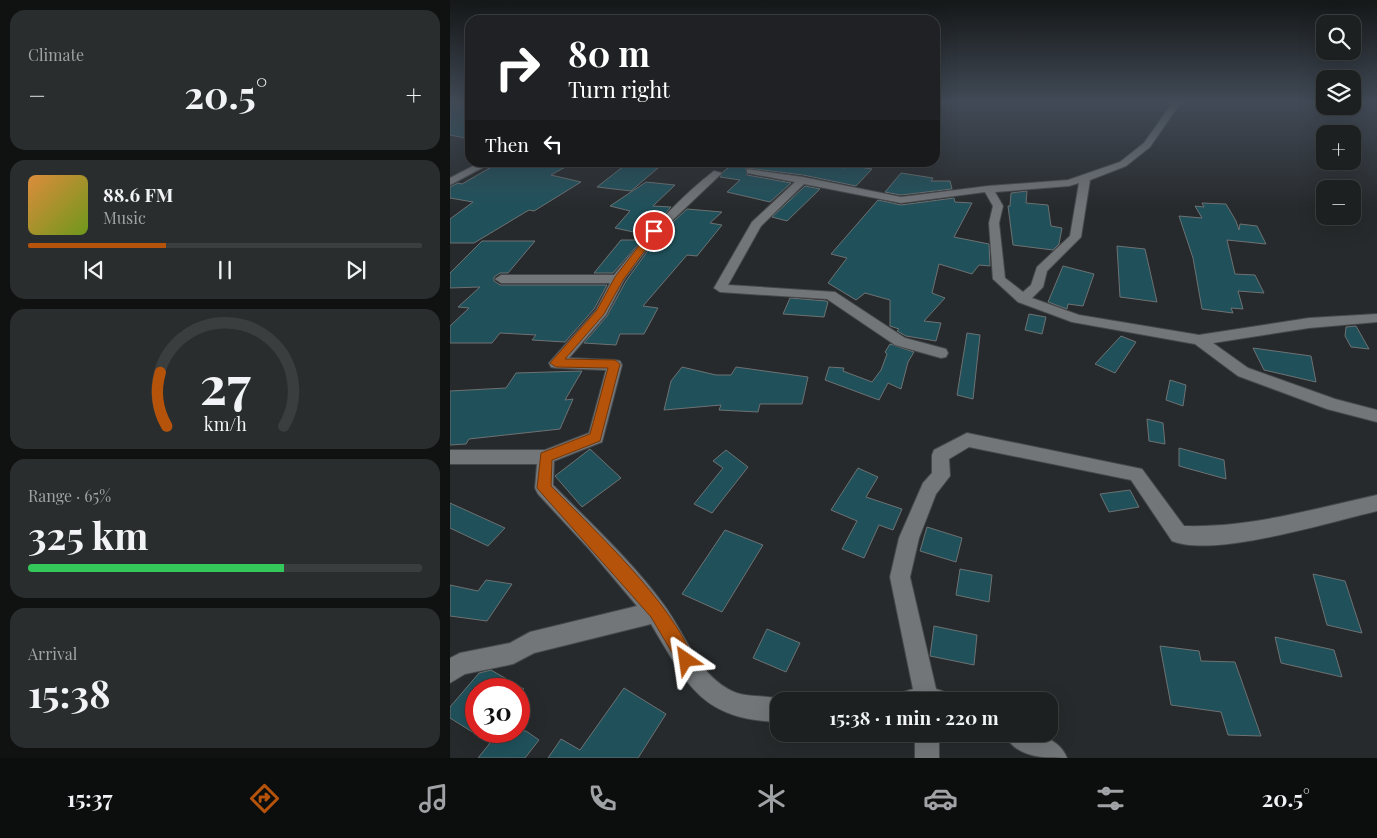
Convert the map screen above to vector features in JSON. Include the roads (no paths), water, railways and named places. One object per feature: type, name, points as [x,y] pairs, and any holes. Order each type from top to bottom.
[{"type":"street","points":[[750,171],[901,200],[988,189],[1069,183],[1123,164],[1147,145],[1152,137]]},
{"type":"street","points":[[450,182],[479,167]]},
{"type":"street","points":[[450,457],[546,457],[596,437],[615,364],[556,363],[601,312],[618,279],[654,231],[697,189],[718,173]]},
{"type":"street","points":[[1023,299],[1037,287],[1041,270],[1075,237],[1085,178]]},
{"type":"street","points":[[803,180],[756,224],[720,288],[830,295],[900,342],[940,353]]},
{"type":"street","points":[[988,189],[998,206],[994,223],[999,279],[1023,299],[1077,319],[1199,340],[1309,323],[1377,318]]},
{"type":"street","points":[[501,279],[618,279]]},
{"type":"street","points":[[1199,340],[1243,372],[1333,405],[1377,416]]},
{"type":"street","points":[[924,692],[900,577],[909,538],[929,490],[941,476],[940,455],[967,440],[1136,474],[1179,535],[1204,537],[1256,529],[1377,503]]},
{"type":"street","points":[[546,457],[544,488],[596,542],[656,612],[696,676],[720,698],[750,709],[770,710]]},
{"type":"street","points":[[450,672],[460,664],[513,653],[530,643],[656,612]]},
{"type":"street","points":[[927,742],[927,758]]},
{"type":"street","points":[[1030,742],[1055,758]]}]
